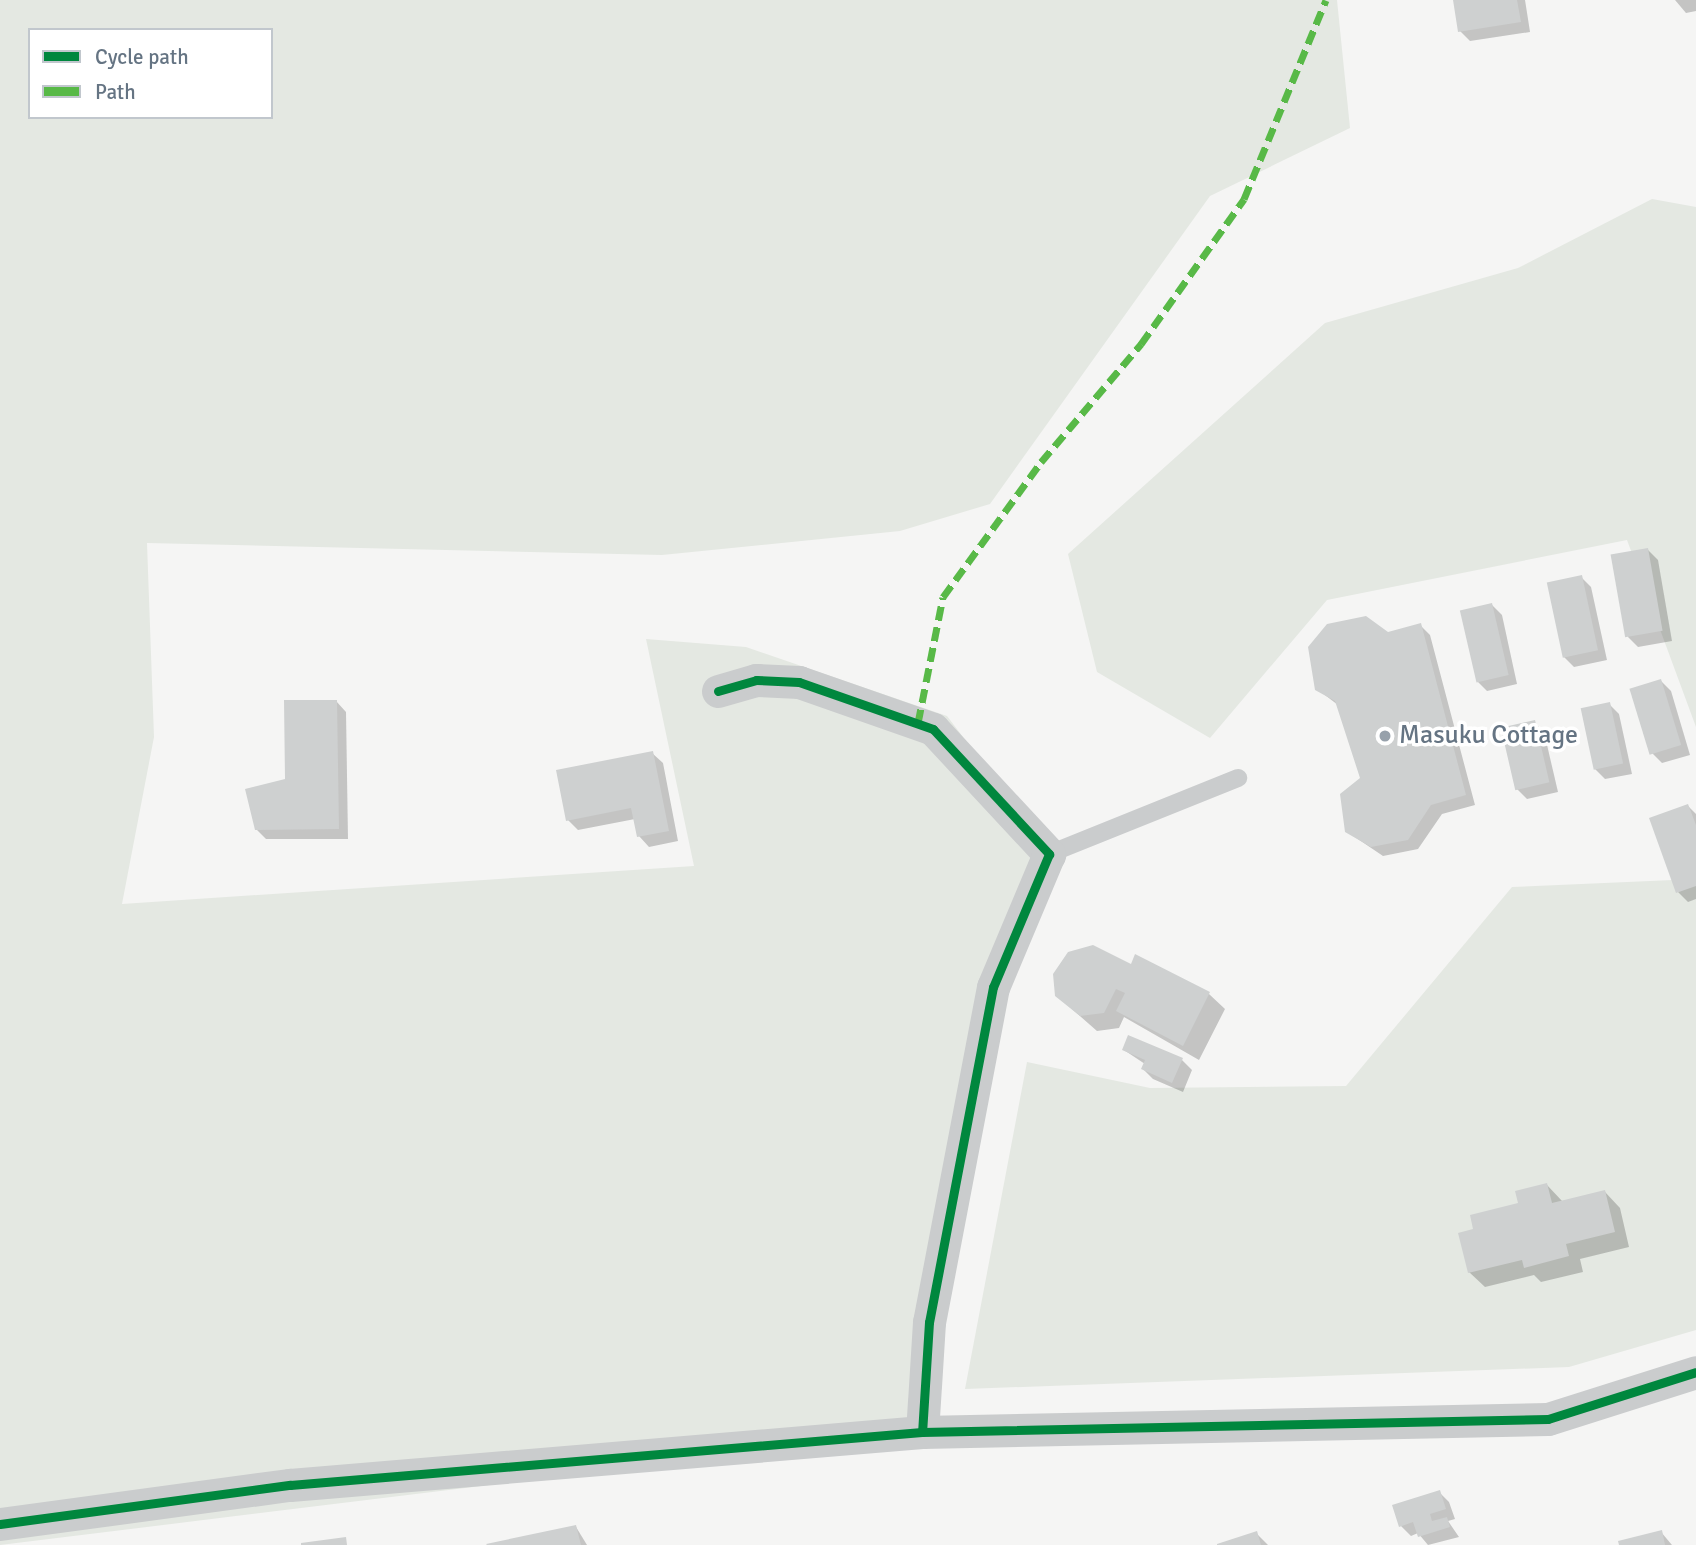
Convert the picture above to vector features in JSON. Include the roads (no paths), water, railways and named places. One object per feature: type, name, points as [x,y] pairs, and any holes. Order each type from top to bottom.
[{"type":"street","points":[[718,691],[756,680],[799,682],[933,729],[1049,854],[993,987],[929,1322],[922,1432]]},
{"type":"street","points":[[0,1524],[290,1485],[922,1432],[1548,1419],[1696,1372]]},
{"type":"lane","points":[[1049,854],[1238,778]]},
{"type":"place","name":"Masuku Cottage","points":[[1385,736]]}]
